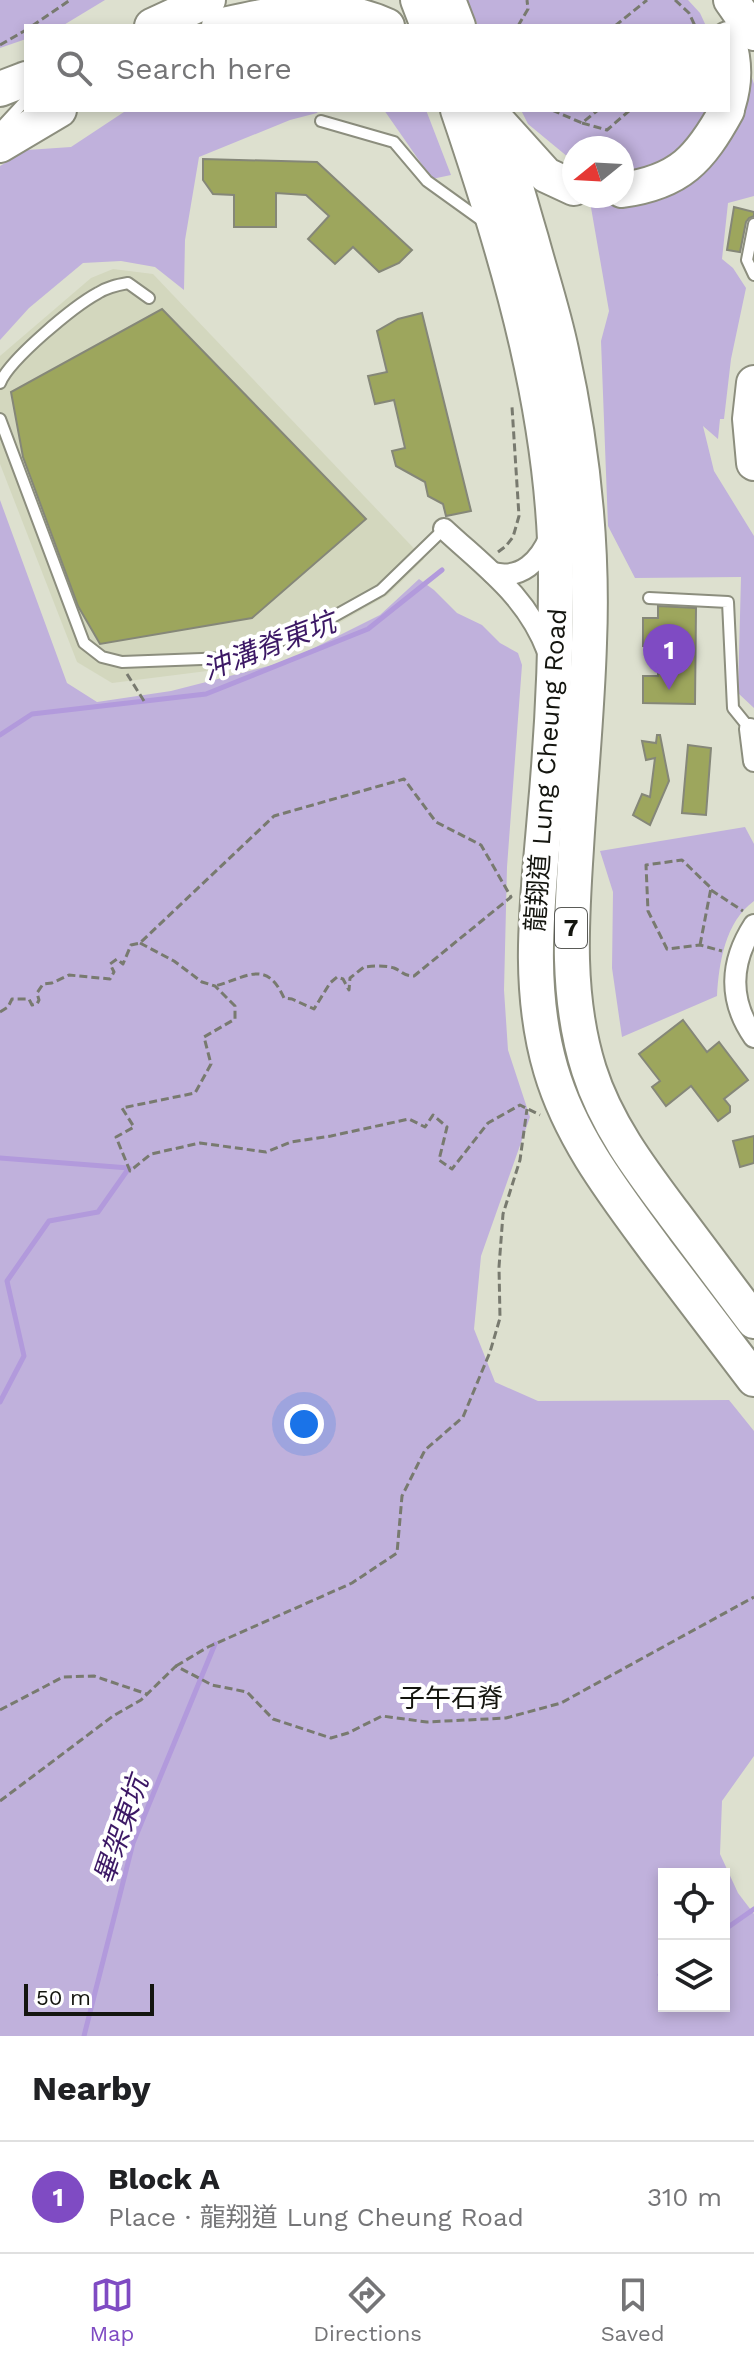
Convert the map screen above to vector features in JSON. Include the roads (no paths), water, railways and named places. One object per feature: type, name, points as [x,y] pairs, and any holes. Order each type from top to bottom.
[{"type":"highway","points":[[155,24],[174,0]]},
{"type":"highway","points":[[157,24],[208,0]]},
{"type":"highway","points":[[214,24],[256,0]]},
{"type":"highway","points":[[418,0],[427,24]]},
{"type":"highway","points":[[448,0],[457,24]]},
{"type":"highway","points":[[707,0],[721,24]]},
{"type":"highway","points":[[731,0],[754,33]]},
{"type":"highway","points":[[228,24],[315,2],[356,8],[384,24]]},
{"type":"highway","points":[[730,47],[734,63],[730,98]]},
{"type":"highway","points":[[0,89],[24,80]]},
{"type":"highway","points":[[634,188],[670,177],[701,153],[725,112]]},
{"type":"highway","points":[[471,117],[546,175],[562,182]]},
{"type":"highway","name":"龍翔道 Lung Cheung Road","points":[[471,117],[537,389],[588,554],[589,621],[572,909],[572,975],[577,1025],[595,1087],[614,1127],[646,1176],[754,1321]]},
{"type":"highway","name":"龍翔道 Lung Cheung Road","points":[[471,117],[553,319],[566,374],[563,467],[555,525],[554,676],[535,938],[535,982],[541,1028],[552,1071],[581,1142],[603,1177],[754,1379]]},
{"type":"highway","points":[[0,145],[23,118]]},
{"type":"highway","points":[[754,383],[750,419],[754,463]]},
{"type":"street","points":[[444,529],[511,575],[533,564],[545,549],[555,525]]},
{"type":"street","points":[[493,564],[536,623],[554,676]]},
{"type":"street","points":[[750,729],[754,761]]},
{"type":"street","points":[[749,918],[735,978],[737,1004],[754,1037]]},
{"type":"lane","points":[[321,121],[394,142],[427,181],[496,230]]},
{"type":"lane","points":[[754,224],[747,260],[754,275]]},
{"type":"lane","points":[[0,383],[23,353],[99,292],[128,283],[149,298]]},
{"type":"lane","points":[[0,419],[84,643],[102,657],[122,662],[228,658],[304,633],[381,590],[444,529]]},
{"type":"lane","points":[[649,598],[728,602],[733,708],[750,729]]},
{"type":"waterway","name":"沖溝脊東坑","points":[[0,735],[32,714],[206,694],[368,629],[442,570]]},
{"type":"waterway","points":[[0,1158],[129,1168]]},
{"type":"waterway","points":[[0,1402],[24,1356],[7,1281],[49,1221],[98,1212],[129,1168]]},
{"type":"waterway","name":"畢架東坑","points":[[84,2036],[133,1843],[215,1644]]},
{"type":"waterway","points":[[730,1926],[754,1909]]},
{"type":"place","name":"Block A","points":[[669,690]]}]
